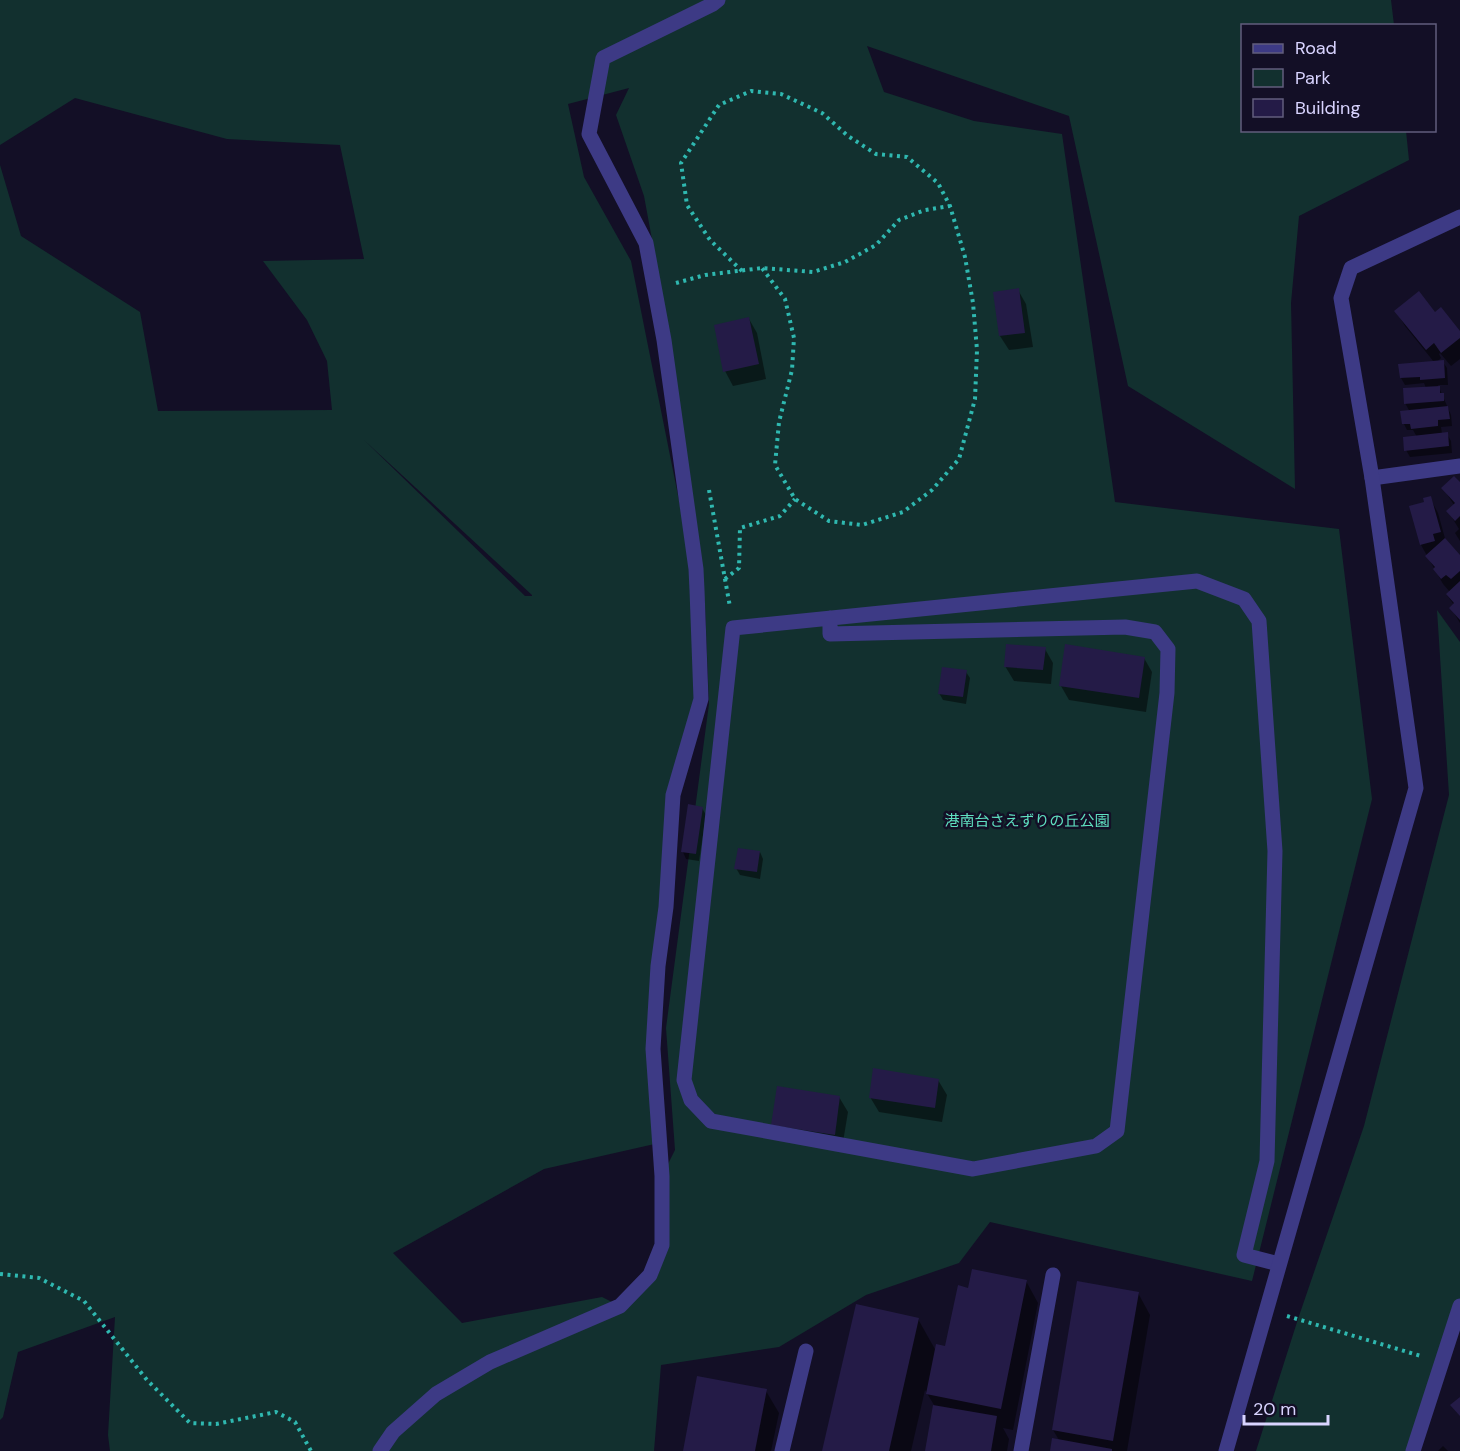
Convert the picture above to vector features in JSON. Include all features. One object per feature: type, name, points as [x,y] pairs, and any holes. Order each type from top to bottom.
[{"type":"street","points":[[380,1451],[393,1432],[436,1394],[490,1362],[620,1306],[650,1275],[662,1245],[662,1176],[653,1049],[658,966],[666,907],[673,795],[701,699],[696,569],[664,340],[646,243],[589,134],[603,57],[718,0]]},
{"type":"street","points":[[1226,1451],[1416,788],[1372,478],[1341,298],[1351,268],[1460,217]]},
{"type":"street","points":[[1372,478],[1460,466]]},
{"type":"street","points":[[830,618],[830,634],[1125,627],[1155,633],[1168,649],[1167,693],[1117,1131],[1096,1146],[973,1169],[711,1120],[691,1100],[684,1080],[733,628],[830,618],[1197,581],[1244,599],[1259,621],[1275,851],[1267,1161],[1244,1255],[1279,1264]]},
{"type":"street","points":[[1021,1451],[1053,1275]]},
{"type":"street","points":[[1413,1451],[1460,1306]]},
{"type":"street","points":[[782,1451],[806,1351]]},
{"type":"path","points":[[742,271],[710,240],[687,205],[681,163],[719,105],[751,91],[781,94],[822,113],[848,136],[876,154],[907,157],[938,183],[950,206],[965,257],[973,303],[977,350],[975,399],[959,459],[932,490],[903,512],[862,525],[829,521],[795,499],[775,465],[779,422],[792,370],[794,338],[785,299],[762,268]]},
{"type":"path","points":[[674,283],[705,275],[762,268],[813,272],[845,262],[876,245],[899,220],[925,210],[950,206]]},
{"type":"path","points":[[709,488],[733,628]]},
{"type":"path","points":[[725,579],[739,568],[740,528],[780,516],[795,499]]},
{"type":"path","points":[[0,1274],[39,1278],[84,1301],[147,1380],[190,1423],[216,1424],[276,1412],[294,1422],[311,1451]]},
{"type":"path","points":[[1266,1310],[1442,1362]]},
{"type":"green space","name":"港南台さえずりの丘公園","points":[[0,0],[1391,0],[1394,24],[1241,24],[1241,132],[1406,132],[1409,160],[1299,216],[1291,303],[1295,489],[1128,386],[1069,116],[867,46],[884,92],[974,121],[1062,134],[1115,502],[1339,529],[1372,799],[1252,1281],[990,1222],[959,1263],[866,1295],[779,1347],[661,1365],[654,1451],[110,1451],[108,1435],[115,1317],[18,1352],[3,1417],[0,1420],[0,165],[21,236],[140,312],[158,411],[332,410],[327,361],[307,320],[263,261],[364,259],[340,145],[227,139],[75,98],[0,145]],"holes":[[[629,88],[616,115],[644,196],[666,315],[705,605],[709,704],[666,1028],[675,1150],[662,1176],[662,1245],[620,1306],[602,1297],[462,1323],[393,1253],[544,1169],[659,1143],[658,966],[673,795],[701,699],[697,590],[631,261],[584,177],[568,104]],[[364,440],[532,595],[525,596]]]},
{"type":"green space","points":[[1437,610],[1460,642],[1460,1306],[1413,1451],[1256,1451],[1364,1126],[1449,795]]},
{"type":"building","points":[[1019,288],[1025,333],[999,336],[993,292]]},
{"type":"building","points":[[1419,291],[1435,312],[1441,307],[1460,331],[1460,338],[1441,353],[1434,343],[1426,350],[1394,311]]},
{"type":"building","points":[[749,317],[759,364],[723,372],[714,325]]},
{"type":"building","points":[[1444,360],[1445,378],[1420,380],[1420,377],[1400,378],[1398,364]]},
{"type":"building","points":[[1440,386],[1440,393],[1444,393],[1444,401],[1404,404],[1403,388]]},
{"type":"building","points":[[1448,406],[1450,419],[1438,420],[1438,426],[1411,429],[1410,424],[1402,424],[1400,411]]},
{"type":"building","points":[[1448,432],[1449,446],[1404,451],[1403,437]]},
{"type":"building","points":[[1454,476],[1460,482],[1460,516],[1455,521],[1446,511],[1455,503],[1441,488]]},
{"type":"building","points":[[1431,496],[1441,532],[1433,534],[1435,541],[1420,545],[1409,506],[1424,502],[1423,498]]},
{"type":"building","points":[[1445,538],[1460,555],[1460,571],[1451,579],[1446,575],[1441,579],[1433,569],[1435,567],[1425,556]]},
{"type":"building","points":[[1460,581],[1460,620],[1449,608],[1454,603],[1446,594]]},
{"type":"building","points":[[1006,644],[1046,647],[1043,670],[1004,667]]},
{"type":"building","points":[[1065,644],[1145,657],[1139,698],[1059,686]]},
{"type":"building","points":[[942,667],[967,670],[963,697],[938,694]]},
{"type":"building","points":[[688,804],[703,807],[696,854],[681,852]]},
{"type":"building","points":[[738,848],[760,851],[757,872],[734,869]]},
{"type":"building","points":[[873,1068],[939,1079],[935,1108],[869,1098]]},
{"type":"building","points":[[777,1086],[840,1096],[835,1135],[771,1125]]},
{"type":"building","points":[[972,1269],[1027,1280],[1001,1409],[926,1394],[936,1344],[945,1346],[958,1285],[968,1288]]},
{"type":"building","points":[[1077,1281],[1139,1292],[1113,1441],[1052,1430]]},
{"type":"building","points":[[856,1304],[919,1318],[889,1451],[822,1451]]},
{"type":"building","points":[[697,1376],[767,1389],[755,1451],[683,1451]]},
{"type":"building","points":[[1460,1397],[1460,1416],[1450,1405]]},
{"type":"building","points":[[933,1405],[997,1416],[991,1451],[925,1451]]},
{"type":"building","points":[[1052,1438],[1112,1449],[1112,1451],[1050,1451]]}]
